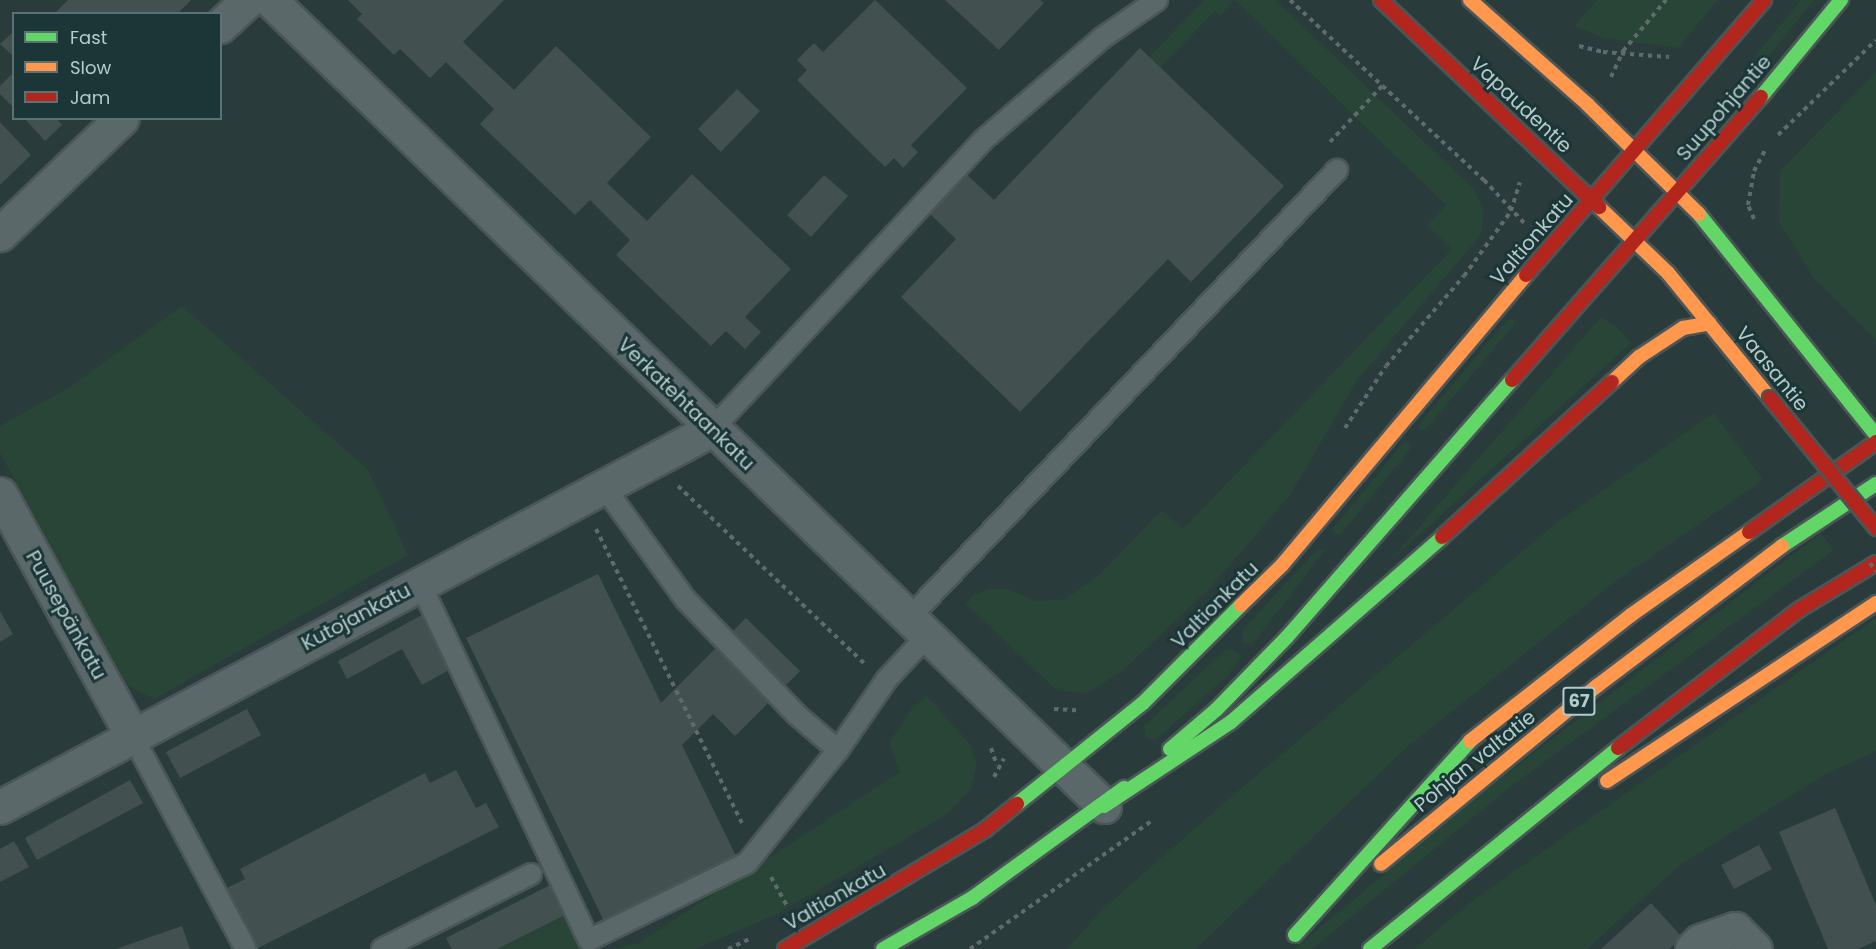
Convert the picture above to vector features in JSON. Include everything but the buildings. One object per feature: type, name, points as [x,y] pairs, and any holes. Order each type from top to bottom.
[{"type":"main road","name":"Vapaudentie","points":[[1381,0],[1634,240]]},
{"type":"main road","points":[[1470,0],[1587,104],[1677,192]]},
{"type":"main road","name":"Suupohjantie","points":[[1592,200],[1764,0]]},
{"type":"main road","name":"Suupohjantie","points":[[1634,240],[1841,0]]},
{"type":"main road","name":"Vaasantie","points":[[1677,192],[1713,228],[1876,435]]},
{"type":"main road","name":"Valtionkatu","points":[[786,949],[986,829],[1066,769],[1143,703],[1282,565],[1406,413],[1592,200]]},
{"type":"main road","points":[[1104,806],[1216,710],[1287,637],[1634,240]]},
{"type":"main road","name":"Vaasantie","points":[[1634,240],[1668,273],[1876,528]]},
{"type":"main road","points":[[883,949],[972,898],[1104,806],[1231,722],[1437,542],[1639,357],[1683,328],[1710,323]]},
{"type":"main road","name":"Pohjan valtatie","points":[[1876,442],[1631,615],[1464,746],[1291,939],[1598,686],[1766,557],[1876,484]]},
{"type":"main road","points":[[1370,949],[1659,715],[1800,609],[1876,563]]},
{"type":"main road","points":[[1593,790],[1876,603]]},
{"type":"main road","points":[[1455,882],[1574,803]]},
{"type":"street","points":[[222,24],[248,0]]},
{"type":"street","name":"Verkatehtaankatu","points":[[270,0],[1104,806]]},
{"type":"street","points":[[0,234],[121,120]]},
{"type":"street","name":"Kutojankatu","points":[[0,807],[420,583],[610,497],[712,429]]},
{"type":"street","name":"Puusepänkatu","points":[[0,494],[132,735]]},
{"type":"street","points":[[1692,949],[1700,941],[1735,929],[1755,949]]},
{"type":"lane","points":[[712,429],[982,141],[1102,38],[1157,0]]},
{"type":"lane","points":[[420,583],[590,940],[747,863],[838,750],[887,679],[919,626],[1337,170]]},
{"type":"lane","points":[[610,497],[686,599],[796,716],[838,750]]},
{"type":"lane","points":[[132,735],[246,949]]},
{"type":"lane","points":[[382,949],[531,874]]},
{"type":"path","points":[[1290,0],[1484,180],[1511,211]]},
{"type":"path","points":[[1587,104],[1611,77],[1623,51],[1666,0]]},
{"type":"path","points":[[1572,40],[1580,47],[1603,52],[1623,51],[1669,57],[1696,80]]},
{"type":"path","points":[[1755,223],[1748,205],[1754,171],[1769,144],[1876,40]]},
{"type":"path","points":[[1327,145],[1383,85]]},
{"type":"path","points":[[1339,439],[1355,408],[1386,366],[1464,276],[1511,211],[1522,176],[1544,153]]},
{"type":"path","points":[[672,484],[855,657],[887,679]]},
{"type":"path","points":[[610,497],[591,520],[740,819]]},
{"type":"path","points":[[992,784],[997,765],[1055,708],[1087,708]]},
{"type":"path","points":[[985,738],[997,765]]},
{"type":"path","points":[[728,949],[762,934]]},
{"type":"green space","points":[[1204,0],[1234,0],[1220,16],[1215,11],[1160,68],[1149,57]]},
{"type":"green space","points":[[1235,0],[1275,0],[1474,189],[1484,212],[1480,236],[1357,380],[1290,495],[1210,588],[1125,669],[1086,694],[1056,690],[966,604],[972,596],[988,589],[1008,589],[1035,601],[1065,599],[1099,575],[1162,510],[1183,529],[1452,249],[1427,225],[1446,205]]},
{"type":"green space","points":[[1597,0],[1718,0],[1678,48],[1604,38],[1574,26]]},
{"type":"green space","points":[[1801,0],[1814,0],[1765,61],[1756,61],[1755,56]]},
{"type":"green space","points":[[1876,72],[1876,340],[1813,277],[1779,221],[1780,171]]},
{"type":"green space","points":[[182,306],[368,470],[408,555],[154,699],[127,685],[0,453],[0,426],[70,387]]},
{"type":"green space","points":[[1601,317],[1617,327],[1631,343],[1388,563]]},
{"type":"green space","points":[[1507,320],[1514,320],[1514,325],[1426,429],[1419,430],[1418,425]]},
{"type":"green space","points":[[1714,413],[1763,480],[1616,581],[1407,747],[1196,949],[1067,949],[1103,909],[1224,803],[1555,524]]},
{"type":"green space","points":[[1405,441],[1412,447],[1340,535],[1334,534],[1333,528]]},
{"type":"green space","points":[[1821,533],[1834,550],[1510,787],[1312,949],[1294,949],[1492,785]]},
{"type":"green space","points":[[1318,548],[1324,551],[1253,644],[1241,643],[1243,630]]},
{"type":"green space","points":[[1876,618],[1876,751],[1824,775],[1681,864],[1587,949],[1415,949],[1468,904]]},
{"type":"green space","points":[[1233,649],[1241,657],[1227,676],[1156,740],[1145,737],[1145,725],[1223,652]]},
{"type":"green space","points":[[927,696],[969,743],[977,765],[970,790],[946,815],[775,915],[695,949],[614,949],[639,943],[900,772],[889,743],[913,707]]},
{"type":"green space","points":[[567,914],[580,949],[497,949]]},
{"type":"traffic: fast","points":[[1761,97],[1841,0]]},
{"type":"traffic: fast","points":[[1699,214],[1876,435]]},
{"type":"traffic: fast","points":[[1170,749],[1216,710],[1287,637],[1512,380]]},
{"type":"traffic: fast","points":[[1782,546],[1876,484]]},
{"type":"traffic: fast","points":[[1104,806],[1231,722],[1442,537]]},
{"type":"traffic: fast","points":[[1017,804],[1143,703],[1241,605]]},
{"type":"traffic: fast","points":[[1295,935],[1470,741]]},
{"type":"traffic: fast","points":[[1370,949],[1618,748]]},
{"type":"traffic: fast","points":[[883,949],[972,898],[1124,788]]},
{"type":"traffic: slow","points":[[1470,0],[1587,104],[1699,214]]},
{"type":"traffic: slow","points":[[1599,207],[1668,273],[1770,398]]},
{"type":"traffic: slow","points":[[1241,605],[1282,565],[1526,275]]},
{"type":"traffic: slow","points":[[1612,382],[1639,357],[1683,328],[1710,323]]},
{"type":"traffic: slow","points":[[1470,741],[1631,615],[1749,532]]},
{"type":"traffic: slow","points":[[1381,864],[1597,686],[1782,546]]},
{"type":"traffic: slow","points":[[1607,781],[1876,603]]},
{"type":"traffic: jam","points":[[1381,0],[1599,207]]},
{"type":"traffic: jam","points":[[1526,275],[1764,0]]},
{"type":"traffic: jam","points":[[1512,380],[1761,97]]},
{"type":"traffic: jam","points":[[1442,537],[1612,382]]},
{"type":"traffic: jam","points":[[1770,398],[1876,528]]},
{"type":"traffic: jam","points":[[1749,532],[1876,442]]},
{"type":"traffic: jam","points":[[1618,748],[1800,609],[1876,563]]},
{"type":"traffic: jam","points":[[785,949],[986,829],[1017,804]]}]
